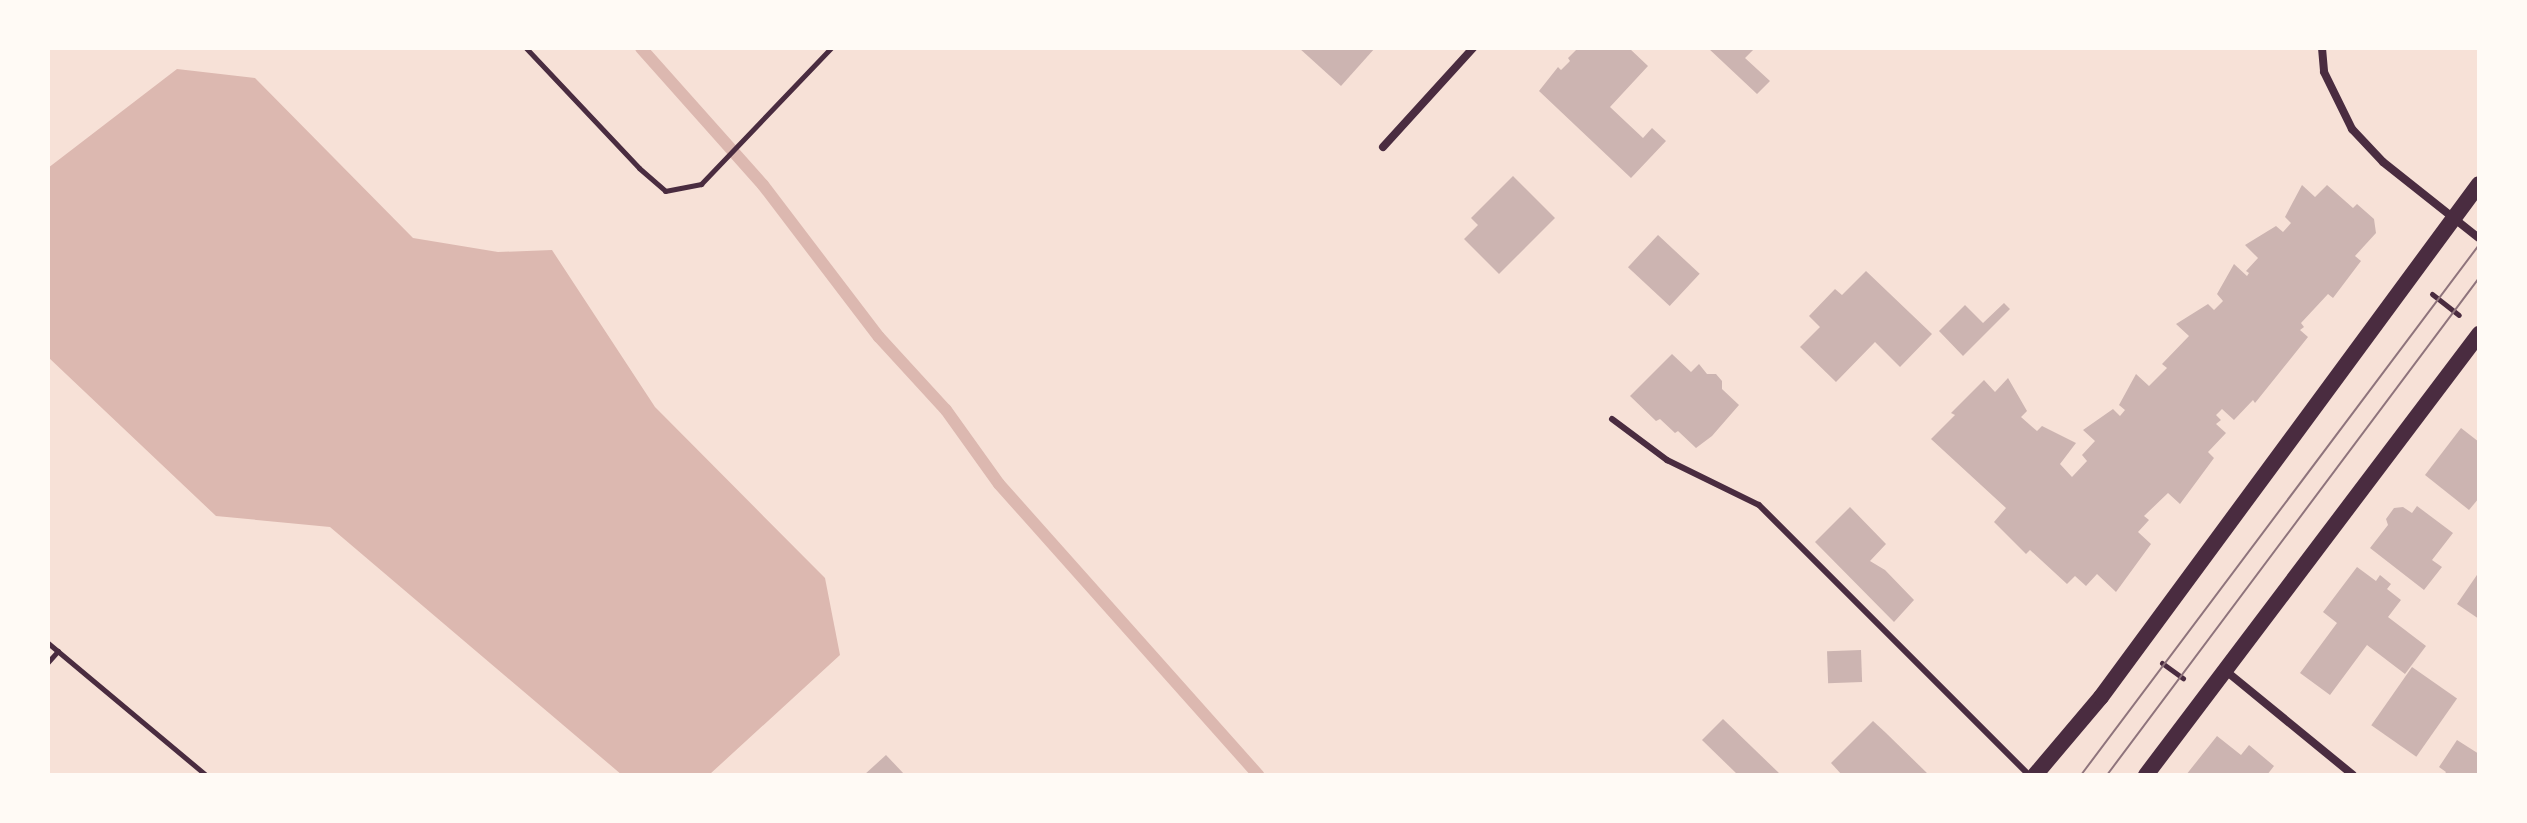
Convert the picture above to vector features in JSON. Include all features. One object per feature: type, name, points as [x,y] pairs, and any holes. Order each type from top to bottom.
[{"type":"main road","points":[[2035,775],[2101,697],[2479,184]]},
{"type":"main road","points":[[2146,775],[2226,671],[2475,329]]},
{"type":"street","points":[[1383,147],[1473,48]]},
{"type":"street","points":[[2322,48],[2324,72],[2352,129],[2383,162],[2479,238]]},
{"type":"street","points":[[2226,671],[2353,775]]},
{"type":"lane","points":[[1612,419],[1667,460],[1759,505],[2029,775]]},
{"type":"path","points":[[526,48],[639,168],[665,191],[701,184],[831,48]]},
{"type":"path","points":[[2408,277],[2475,329]]},
{"type":"path","points":[[48,643],[206,775]]},
{"type":"path","points":[[2139,645],[2206,696]]},
{"type":"path","points":[[48,662],[58,651]]},
{"type":"shaded area","points":[[177,69],[255,78],[413,238],[498,252],[552,250],[655,407],[825,578],[840,655],[710,774],[622,775],[330,527],[216,516],[48,357],[48,168]]},
{"type":"building","points":[[1299,48],[1375,48],[1341,86]]},
{"type":"building","points":[[1578,48],[1629,48],[1648,66],[1610,107],[1643,138],[1652,128],[1666,141],[1631,178],[1539,91],[1558,67],[1561,70],[1570,61],[1568,58]]},
{"type":"building","points":[[1708,48],[1755,48],[1745,58],[1770,81],[1757,94]]},
{"type":"building","points":[[1513,176],[1555,218],[1499,274],[1464,239],[1478,225],[1471,218]]},
{"type":"building","points":[[2302,185],[2315,197],[2327,185],[2353,208],[2357,204],[2374,219],[2376,233],[2355,256],[2361,261],[2333,298],[2328,294],[2301,323],[2304,327],[2300,330],[2308,337],[2255,403],[2253,400],[2234,420],[2222,409],[2216,415],[2221,420],[2216,424],[2226,433],[2208,452],[2214,458],[2180,504],[2168,493],[2144,516],[2149,520],[2138,532],[2151,544],[2116,592],[2097,574],[2086,586],[2075,576],[2067,584],[2030,550],[2026,554],[1994,522],[2006,508],[1931,439],[1955,415],[1951,413],[1984,380],[1995,392],[2008,378],[2027,411],[2021,417],[2037,431],[2042,426],[2076,443],[2060,464],[2072,477],[2087,461],[2082,455],[2095,441],[2083,430],[2113,409],[2120,416],[2125,410],[2119,405],[2136,374],[2149,386],[2167,368],[2162,364],[2189,336],[2176,324],[2208,304],[2214,310],[2223,301],[2217,294],[2234,264],[2247,276],[2249,273],[2246,271],[2258,258],[2245,245],[2276,226],[2283,232],[2291,223],[2285,217]]},
{"type":"building","points":[[1658,235],[1700,274],[1670,306],[1628,267]]},
{"type":"building","points":[[1866,271],[1932,334],[1900,367],[1875,342],[1836,382],[1800,347],[1820,327],[1809,316],[1835,289],[1842,295]]},
{"type":"building","points":[[2004,303],[2010,309],[1963,356],[1939,331],[1965,305],[1983,323]]},
{"type":"building","points":[[1672,354],[1691,372],[1699,364],[1707,374],[1716,374],[1722,381],[1722,389],[1739,405],[1712,436],[1696,448],[1678,431],[1675,433],[1660,419],[1656,421],[1630,396]]},
{"type":"building","points":[[2461,428],[2479,442],[2479,498],[2469,510],[2425,475]]},
{"type":"building","points":[[2417,506],[2453,533],[2432,560],[2442,567],[2424,590],[2370,548],[2388,525],[2386,519],[2394,508],[2403,507],[2412,513]]},
{"type":"building","points":[[1850,507],[1886,544],[1870,561],[1885,570],[1914,600],[1894,622],[1815,542]]},
{"type":"building","points":[[2357,567],[2376,581],[2380,575],[2391,584],[2387,589],[2401,600],[2388,617],[2426,646],[2405,674],[2367,645],[2330,695],[2300,673],[2337,623],[2323,612]]},
{"type":"building","points":[[2479,572],[2479,619],[2457,604]]},
{"type":"building","points":[[1861,650],[1862,682],[1828,683],[1827,651]]},
{"type":"building","points":[[2412,667],[2457,699],[2416,757],[2371,725]]},
{"type":"building","points":[[1723,719],[1781,775],[1738,775],[1702,740]]},
{"type":"building","points":[[1873,721],[1929,775],[1842,775],[1831,763]]},
{"type":"building","points":[[2217,736],[2241,755],[2249,745],[2274,766],[2267,775],[2186,775]]},
{"type":"building","points":[[2457,740],[2479,754],[2479,775],[2444,775],[2446,772],[2439,767]]},
{"type":"building","points":[[886,755],[905,775],[864,775]]},
{"type":"waterway","points":[[641,48],[763,185],[879,337],[946,410],[999,484],[1258,775]]},
{"type":"tram line","points":[[2081,775],[2479,245]]},
{"type":"tram line","points":[[2107,775],[2479,278]]}]
